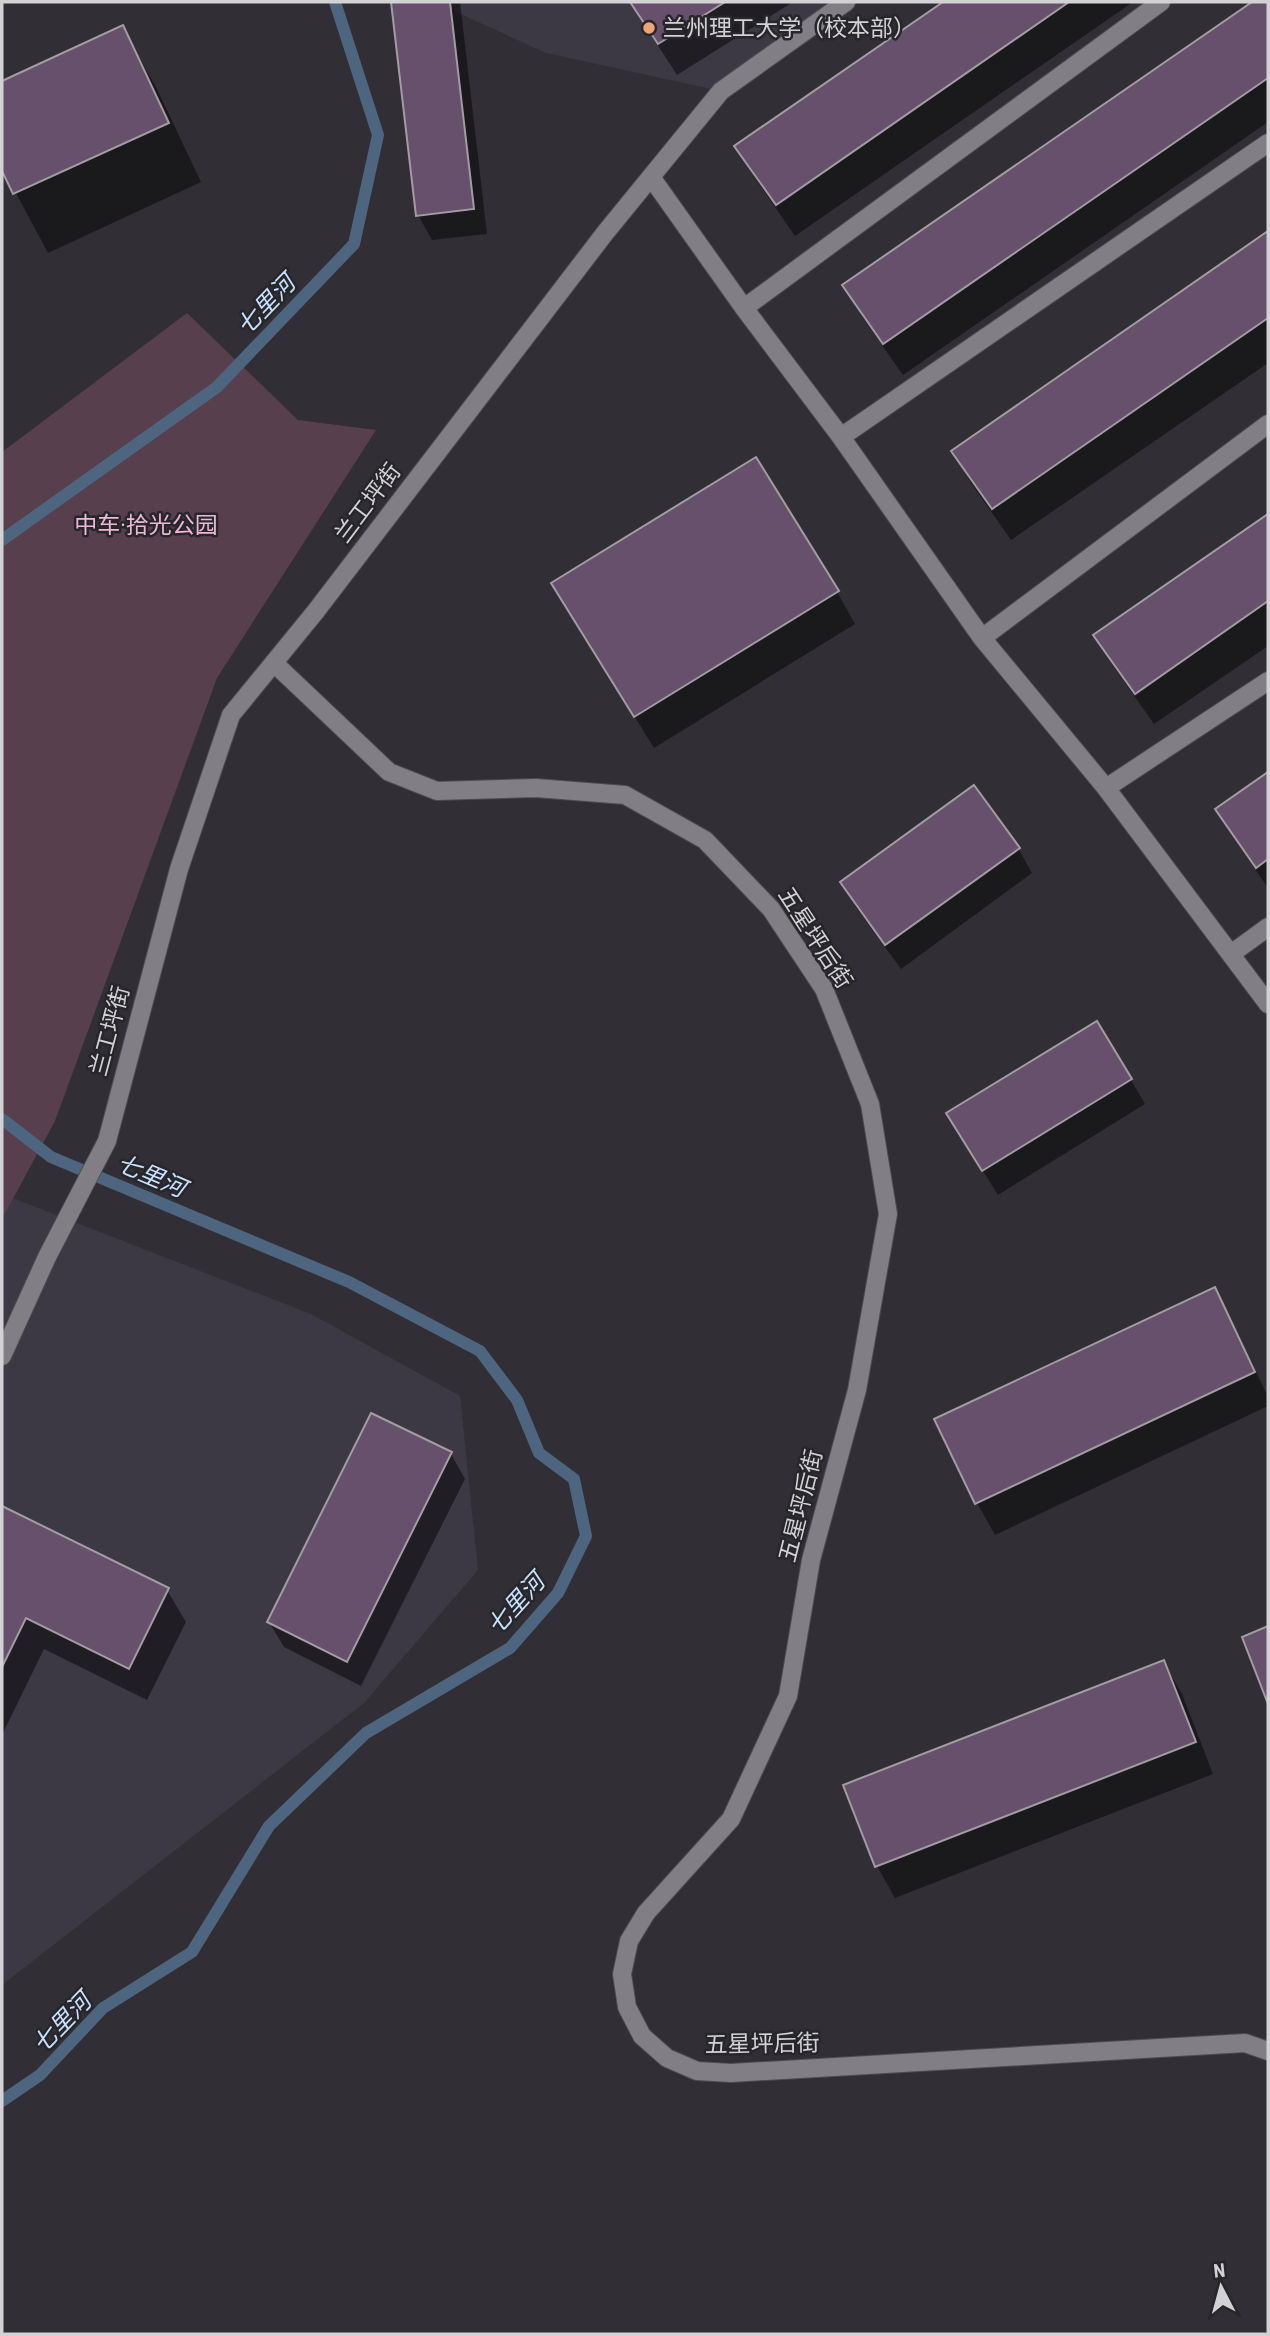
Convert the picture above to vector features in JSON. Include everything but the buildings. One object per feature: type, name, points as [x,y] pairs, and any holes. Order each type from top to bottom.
[{"type":"street","name":"兰工坪街","points":[[2,1356],[47,1257],[107,1141],[179,869],[231,715],[325,600],[604,233],[721,90],[846,2]]},
{"type":"street","points":[[744,308],[1161,2]]},
{"type":"street","points":[[841,437],[1268,143]]},
{"type":"street","points":[[651,177],[744,308],[841,437],[982,638],[1106,788],[1268,1003]]},
{"type":"street","points":[[982,638],[1268,424]]},
{"type":"street","name":"五星坪后街","points":[[274,663],[389,772],[437,791],[536,788],[625,795],[705,840],[771,909],[824,989],[870,1104],[888,1214],[857,1390],[811,1560],[788,1696],[731,1819],[646,1913],[629,1941],[622,1973],[625,1996],[627,2007],[642,2036],[667,2058],[697,2071],[731,2073],[1245,2043],[1268,2051]]},
{"type":"street","points":[[1106,788],[1268,681]]},
{"type":"street","points":[[1231,954],[1268,927]]},
{"type":"shaded area","name":"兰州理工大学（校本部）","points":[[434,2],[843,2],[721,91],[546,53]]},
{"type":"shaded area","points":[[2,1194],[311,1314],[460,1396],[478,1570],[364,1703],[2,1985]]},
{"type":"green space","name":"中车·拾光公园","points":[[187,313],[298,420],[376,430],[217,678],[55,1121],[2,1219],[2,452]]},
{"type":"waterway","name":"七里河","points":[[2,540],[217,387],[354,244],[378,135],[335,2]]},
{"type":"waterway","name":"七里河","points":[[2,1119],[51,1157],[349,1282],[480,1351],[517,1400],[539,1453],[574,1479],[586,1536],[558,1593],[510,1648],[366,1733],[269,1826],[192,1952],[103,2008],[40,2075],[2,2101]]},
{"type":"place","name":"兰州理工大学（校本部）","points":[[649,28]]}]
